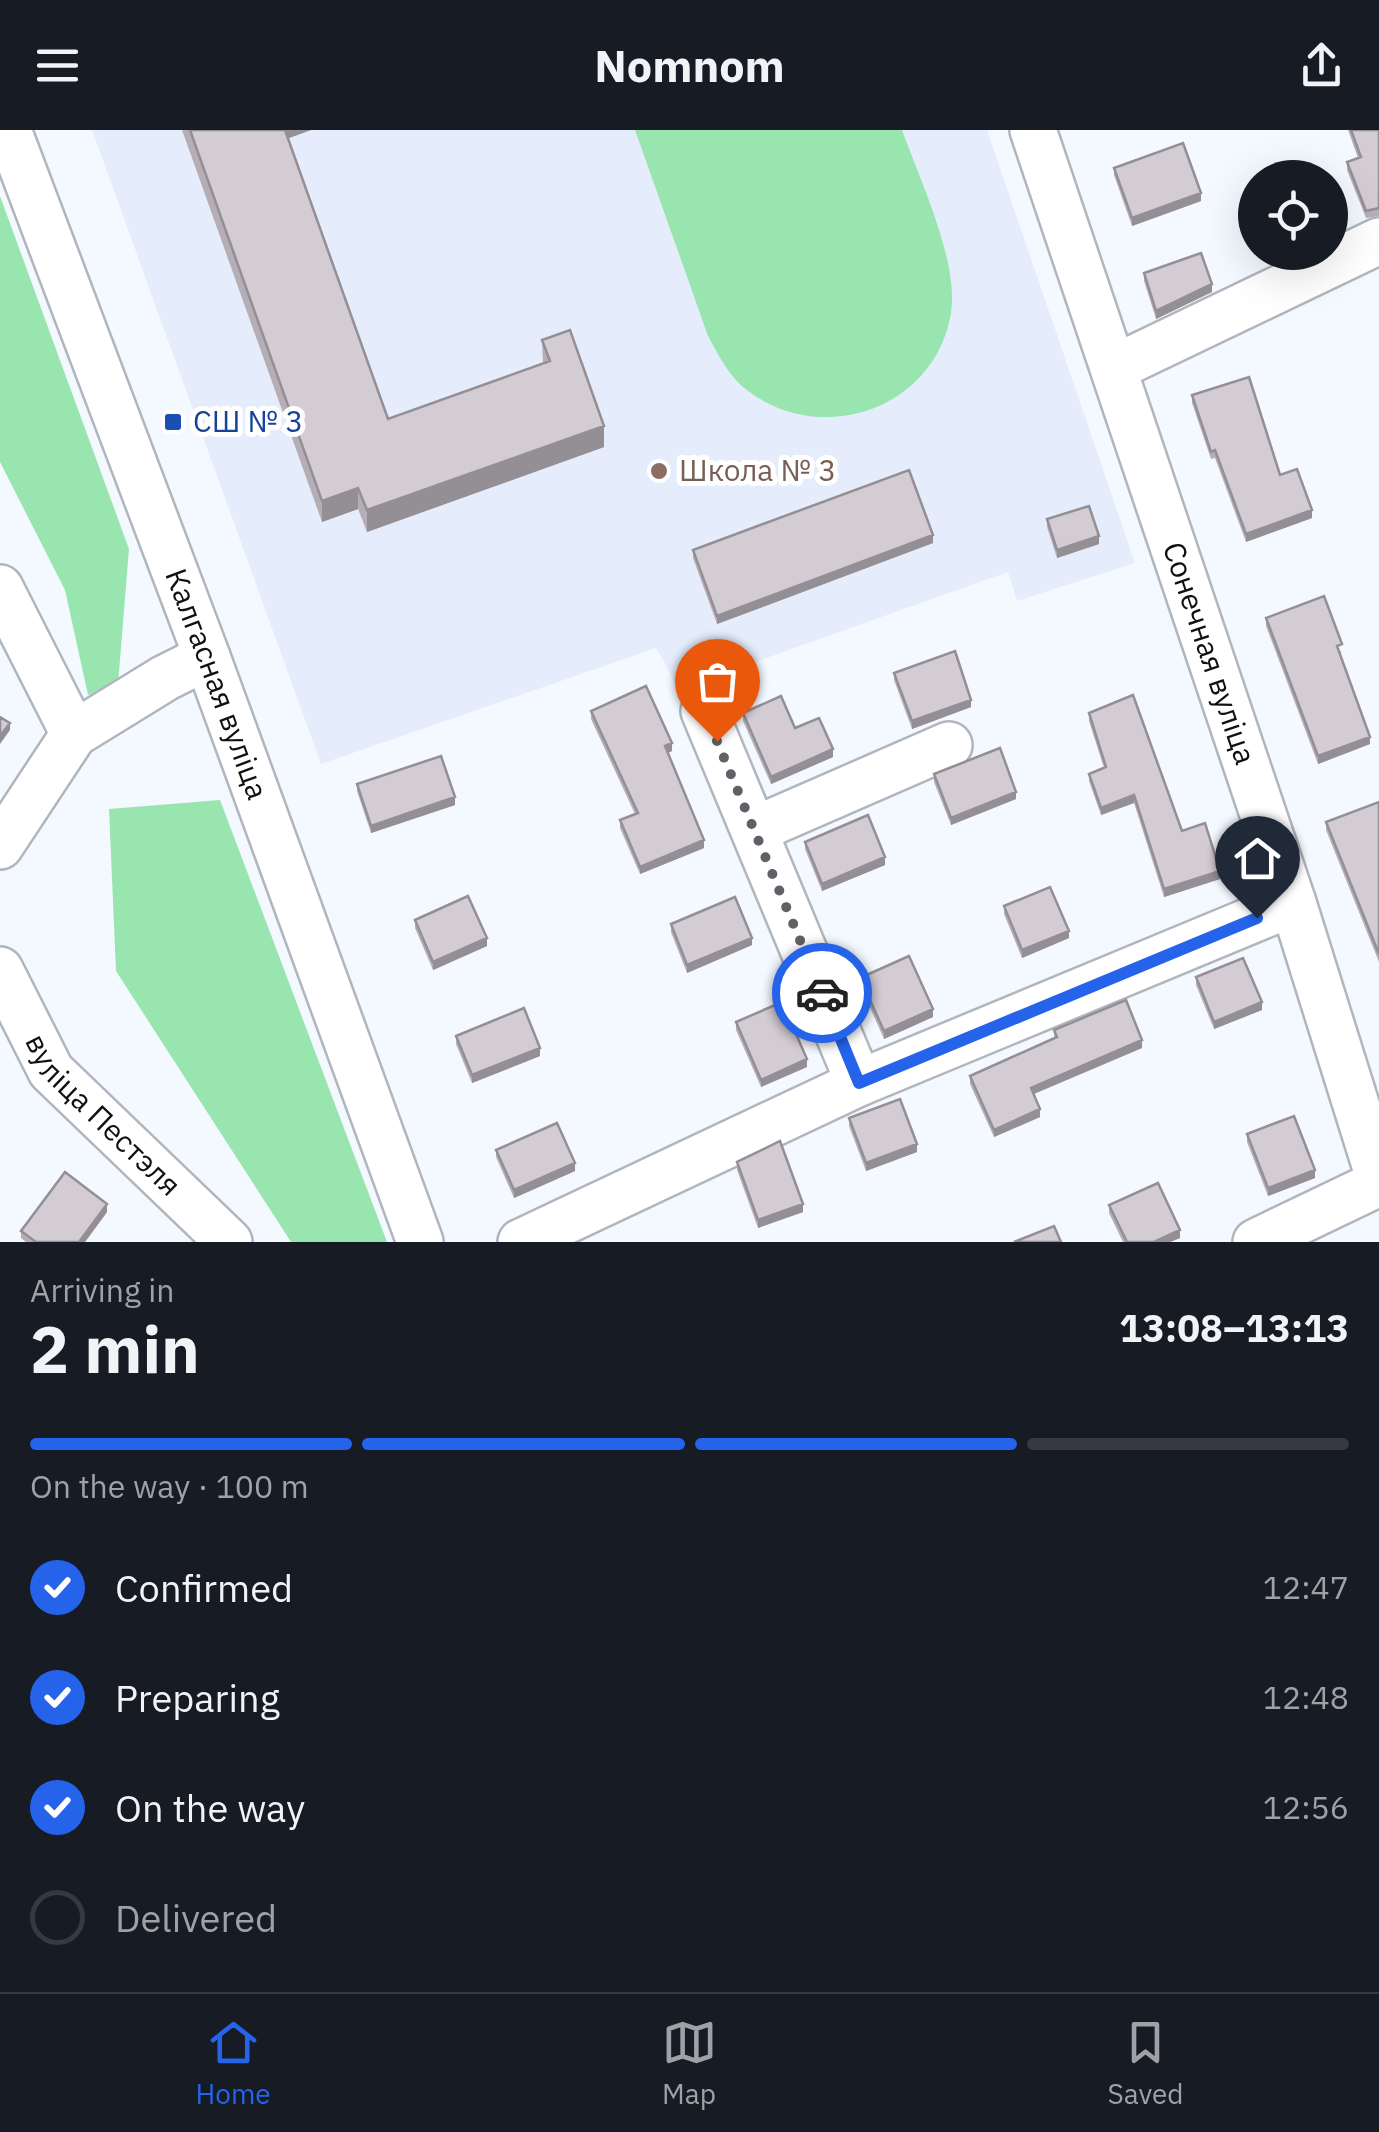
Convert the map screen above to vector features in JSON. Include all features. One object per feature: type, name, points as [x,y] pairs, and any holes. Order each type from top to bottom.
[{"type":"street","name":"Калгасная вуліца","points":[[8,130],[420,1242]]},
{"type":"street","name":"Сонечная вуліца","points":[[1033,130],[1293,903],[1379,1180]]},
{"type":"street","points":[[1114,368],[1379,241]]},
{"type":"street","points":[[0,588],[74,734]]},
{"type":"street","points":[[0,846],[74,734],[206,657]]},
{"type":"street","points":[[704,712],[859,1083]]},
{"type":"street","points":[[754,830],[948,745]]},
{"type":"street","points":[[521,1242],[859,1083],[1293,903]]},
{"type":"street","name":"вуліца Пестэля","points":[[0,970],[51,1071],[229,1242]]},
{"type":"street","points":[[1256,1242],[1379,1180]]},
{"type":"shaded area","name":"Школа № 3","points":[[92,130],[987,130],[1135,563],[1017,601],[1008,572],[679,689],[656,648],[321,764]]},
{"type":"green space","points":[[635,130],[902,130],[944,246],[952,293],[951,313],[941,346],[923,374],[900,395],[872,409],[841,416],[809,416],[778,408],[748,391],[725,366],[708,336]]},
{"type":"green space","points":[[0,196],[129,549],[118,684],[88,695],[65,590],[0,462]]},
{"type":"green space","points":[[220,800],[387,1242],[291,1242],[116,971],[109,809]]},
{"type":"building","points":[[190,130],[285,130],[388,419],[550,361],[542,340],[570,330],[604,426],[367,510],[358,488],[322,501]]},
{"type":"building","points":[[1351,130],[1379,130],[1379,208],[1366,211],[1348,165],[1361,157]]},
{"type":"building","points":[[1183,143],[1201,193],[1132,218],[1114,168]]},
{"type":"building","points":[[1201,253],[1212,284],[1156,311],[1144,273]]},
{"type":"building","points":[[1249,377],[1280,475],[1297,469],[1312,510],[1246,534],[1192,395]]},
{"type":"building","points":[[909,470],[933,535],[717,616],[693,550]]},
{"type":"building","points":[[1089,506],[1099,536],[1057,550],[1047,519]]},
{"type":"building","points":[[1324,596],[1342,644],[1337,646],[1370,737],[1318,756],[1266,618]]},
{"type":"building","points":[[955,651],[971,700],[912,721],[894,673]]},
{"type":"building","points":[[646,686],[672,743],[665,746],[704,840],[640,867],[620,820],[638,813],[591,711]]},
{"type":"building","points":[[1133,695],[1182,831],[1205,823],[1220,871],[1164,889],[1134,795],[1101,808],[1089,774],[1106,767],[1089,713]]},
{"type":"building","points":[[781,696],[795,728],[819,718],[833,749],[771,777],[743,713]]},
{"type":"building","points":[[0,717],[10,723],[0,736]]},
{"type":"building","points":[[1000,748],[1016,792],[951,818],[934,774]]},
{"type":"building","points":[[441,756],[455,797],[371,826],[357,784]]},
{"type":"building","points":[[1379,802],[1379,954],[1326,822]]},
{"type":"building","points":[[868,815],[885,857],[822,884],[805,842]]},
{"type":"building","points":[[1050,887],[1069,931],[1022,950],[1004,906]]},
{"type":"building","points":[[468,896],[487,938],[433,962],[415,920]]},
{"type":"building","points":[[735,897],[752,938],[687,965],[671,924]]},
{"type":"building","points":[[909,956],[933,1009],[884,1031],[860,978]]},
{"type":"building","points":[[1243,958],[1262,1002],[1214,1022],[1196,977]]},
{"type":"building","points":[[1126,1000],[1142,1040],[1031,1088],[1040,1109],[994,1130],[970,1076],[1057,1037],[1054,1030]]},
{"type":"building","points":[[782,1002],[807,1059],[761,1080],[736,1022]]},
{"type":"building","points":[[524,1008],[540,1048],[472,1075],[456,1036]]},
{"type":"building","points":[[900,1099],[917,1144],[866,1163],[849,1118]]},
{"type":"building","points":[[1294,1116],[1315,1170],[1268,1188],[1247,1134]]},
{"type":"building","points":[[557,1123],[575,1163],[514,1190],[496,1150]]},
{"type":"building","points":[[780,1141],[803,1204],[758,1220],[737,1162]]},
{"type":"building","points":[[65,1172],[107,1204],[79,1242],[36,1242],[21,1231]]},
{"type":"building","points":[[1158,1183],[1180,1230],[1154,1242],[1127,1242],[1109,1205]]},
{"type":"building","points":[[1054,1226],[1061,1242],[1014,1242]]},
{"type":"way so far","points":[[717,741],[822,993]]},
{"type":"place","name":"СШ № 3","points":[[173,422]]},
{"type":"place","name":"Школа № 3","points":[[659,471]]},
{"type":"route","points":[[822,993],[859,1083],[1257,918]]}]
